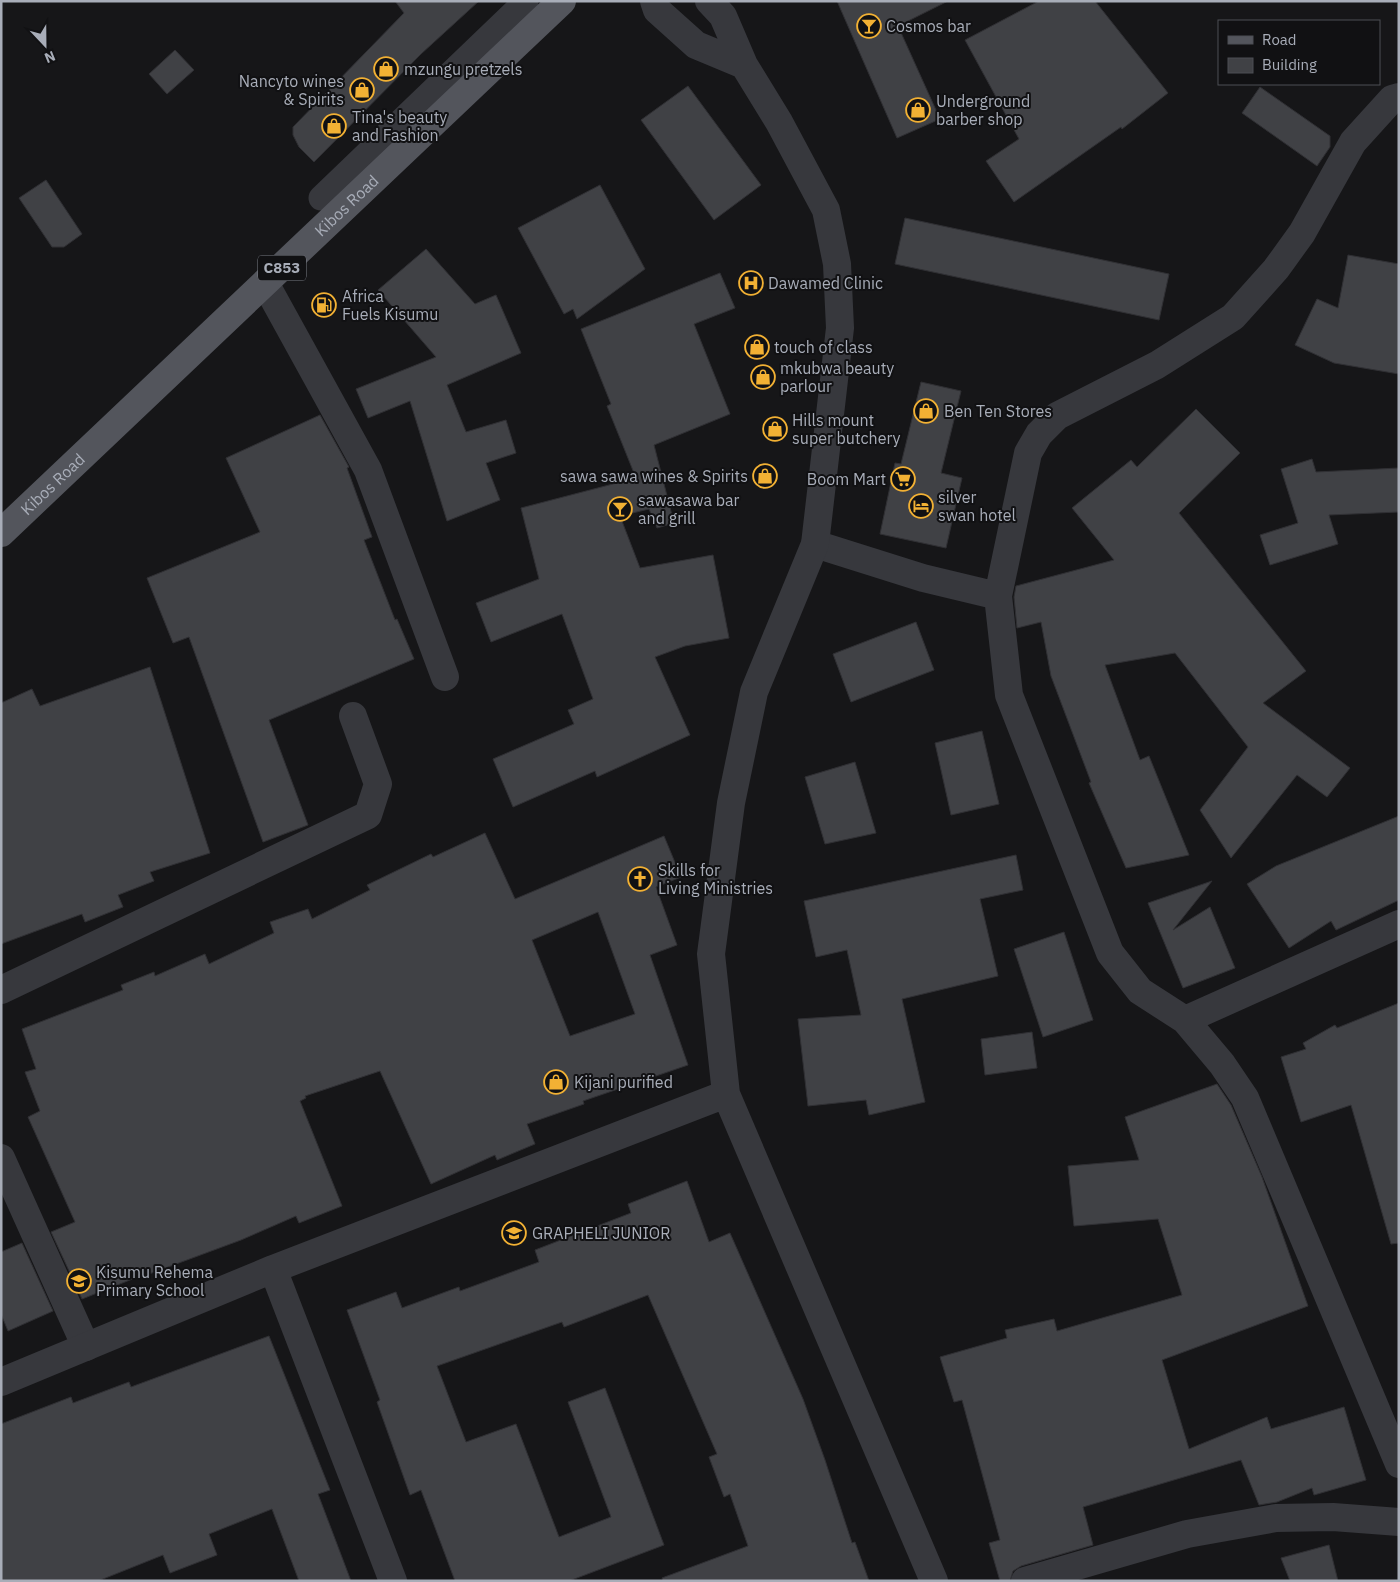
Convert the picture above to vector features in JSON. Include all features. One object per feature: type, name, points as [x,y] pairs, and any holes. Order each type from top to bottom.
[{"type":"main road","name":"Kibos Road","points":[[1,534],[562,1]]},
{"type":"street","points":[[321,198],[526,1]]},
{"type":"street","points":[[654,1],[657,10],[696,45],[744,65]]},
{"type":"street","points":[[709,1],[723,16],[744,65],[779,122],[826,210],[837,264],[840,328],[815,544],[754,692],[731,803],[711,954],[726,1094],[934,1581]]},
{"type":"street","points":[[1399,96],[1392,99],[1353,142],[1302,233],[1276,269],[1233,317],[1157,364],[1057,416],[1039,434],[1028,453],[998,596],[1010,695],[1110,953],[1140,991],[1185,1020],[1222,1064],[1245,1098],[1399,1464]]},
{"type":"street","points":[[266,283],[368,470],[445,677]]},
{"type":"street","points":[[815,544],[923,578],[998,596]]},
{"type":"street","points":[[1,990],[368,815],[378,784],[353,716]]},
{"type":"street","points":[[1185,1020],[1398,927]]},
{"type":"street","points":[[1,1382],[272,1269],[726,1094]]},
{"type":"street","points":[[1,1158],[86,1347]]},
{"type":"street","points":[[272,1269],[393,1581]]},
{"type":"street","points":[[1025,1581],[1187,1534],[1276,1518],[1332,1517],[1399,1522]]},
{"type":"building","points":[[395,1],[479,1],[421,54],[314,162],[299,147],[293,135],[293,127],[404,13]]},
{"type":"building","points":[[837,1],[948,1],[898,26],[940,119],[897,138]]},
{"type":"building","points":[[1039,1],[1095,1],[1168,93],[1122,129],[1121,127],[1014,202],[986,161],[1019,139],[965,40]]},
{"type":"building","points":[[175,50],[194,70],[167,94],[149,74]]},
{"type":"building","points":[[688,86],[761,185],[714,220],[641,120]]},
{"type":"building","points":[[1260,87],[1330,136],[1330,147],[1317,166],[1242,113]]},
{"type":"building","points":[[46,180],[82,234],[64,247],[52,247],[19,198]]},
{"type":"building","points":[[600,185],[645,269],[577,319],[573,309],[564,314],[518,228]]},
{"type":"building","points":[[905,218],[1169,274],[1159,320],[895,264]]},
{"type":"building","points":[[426,249],[475,304],[496,295],[521,353],[447,385],[466,432],[506,420],[516,453],[486,463],[500,500],[447,521],[410,401],[368,418],[356,389],[436,357],[378,290]]},
{"type":"building","points":[[1348,255],[1399,264],[1399,374],[1334,363],[1295,345],[1317,299],[1338,308]]},
{"type":"building","points":[[720,273],[735,308],[694,324],[730,414],[654,445],[674,523],[657,528],[649,509],[620,516],[640,568],[713,555],[729,638],[685,646],[655,657],[690,735],[597,777],[595,771],[513,807],[493,759],[574,724],[568,710],[593,699],[562,614],[491,642],[476,603],[539,579],[521,508],[636,478],[607,406],[611,404],[581,329]]},
{"type":"building","points":[[921,382],[961,391],[941,473],[962,478],[946,548],[880,534],[895,463],[901,464]]},
{"type":"building","points":[[1196,409],[1240,453],[1179,513],[1306,671],[1263,703],[1350,768],[1327,797],[1297,775],[1231,858],[1200,810],[1248,747],[1175,653],[1105,665],[1140,760],[1149,756],[1189,855],[1126,868],[1089,783],[1091,782],[1051,676],[1041,622],[1017,628],[1014,597],[1016,586],[1114,560],[1072,508],[1131,460],[1137,467]]},
{"type":"building","points":[[320,415],[349,467],[347,468],[372,537],[364,540],[395,620],[397,619],[414,659],[269,720],[308,825],[263,842],[189,637],[173,643],[147,578],[260,532],[226,458]]},
{"type":"building","points":[[1312,459],[1316,472],[1399,468],[1399,512],[1329,515],[1338,544],[1270,565],[1260,535],[1298,523],[1281,469]]},
{"type":"building","points":[[916,622],[934,670],[851,702],[833,654]]},
{"type":"building","points":[[150,667],[210,853],[150,872],[154,881],[118,895],[123,907],[85,922],[82,914],[1,944],[1,703],[32,689],[40,706]]},
{"type":"building","points":[[982,731],[999,804],[951,815],[935,743]]},
{"type":"building","points":[[855,762],[876,833],[825,844],[805,777]]},
{"type":"building","points":[[1399,816],[1399,900],[1336,930],[1331,921],[1289,948],[1247,884],[1276,866]]},
{"type":"building","points":[[485,833],[515,899],[664,836],[681,877],[656,887],[677,945],[650,955],[688,1065],[583,1101],[584,1104],[527,1124],[535,1144],[497,1160],[495,1155],[431,1184],[380,1071],[305,1096],[306,1098],[300,1101],[342,1206],[299,1223],[296,1216],[241,1240],[82,1299],[51,1232],[75,1222],[28,1117],[40,1111],[25,1072],[36,1069],[22,1029],[123,990],[121,985],[154,972],[155,976],[205,954],[209,964],[274,933],[270,922],[308,909],[312,919],[370,890],[367,885],[431,854],[433,857]],"holes":[[[598,912],[635,1014],[570,1036],[532,940]]]},
{"type":"building","points":[[1016,855],[1023,890],[980,899],[998,976],[902,999],[925,1102],[869,1115],[866,1100],[808,1106],[798,1019],[861,1015],[847,950],[816,957],[804,901]]},
{"type":"building","points":[[1212,881],[1173,930],[1210,907],[1235,968],[1183,988],[1148,903]]},
{"type":"building","points":[[1064,932],[1093,1020],[1043,1037],[1014,949]]},
{"type":"building","points":[[1399,1003],[1399,1243],[1391,1244],[1351,1105],[1301,1122],[1281,1057],[1306,1049],[1303,1043],[1335,1025],[1337,1028]]},
{"type":"building","points":[[1032,1032],[1037,1068],[985,1075],[981,1039]]},
{"type":"building","points":[[1217,1084],[1231,1105],[1262,1177],[1308,1306],[1162,1360],[1189,1449],[1267,1417],[1271,1429],[1344,1407],[1366,1480],[1314,1495],[1312,1488],[1277,1502],[1259,1505],[1241,1460],[1083,1507],[1093,1545],[1021,1566],[1013,1571],[1010,1581],[1000,1581],[989,1543],[1000,1540],[962,1400],[954,1402],[940,1357],[1007,1338],[1005,1330],[1054,1319],[1057,1331],[1182,1295],[1158,1219],[1074,1226],[1068,1166],[1139,1160],[1125,1117]]},
{"type":"building","points":[[687,1181],[709,1242],[730,1233],[803,1399],[852,1543],[855,1542],[869,1581],[663,1581],[662,1578],[748,1546],[730,1494],[724,1497],[709,1457],[717,1454],[648,1295],[564,1327],[562,1322],[437,1366],[466,1442],[516,1424],[559,1537],[611,1517],[568,1402],[605,1388],[664,1545],[569,1581],[455,1581],[421,1490],[410,1495],[377,1402],[380,1400],[347,1310],[396,1292],[402,1308],[459,1287],[460,1291],[539,1262],[535,1250],[631,1213],[628,1204]]},
{"type":"building","points":[[22,1243],[53,1311],[8,1331],[1,1314],[1,1252]]},
{"type":"building","points":[[269,1336],[330,1490],[318,1494],[351,1581],[299,1581],[272,1509],[209,1534],[217,1555],[170,1573],[163,1555],[98,1581],[1,1581],[1,1424],[71,1397],[73,1403],[129,1382],[131,1387]]},
{"type":"building","points":[[1329,1545],[1338,1581],[1290,1581],[1281,1558]]},
{"type":"place","name":"Cosmos bar","points":[[869,26]]},
{"type":"place","name":"mzungu pretzels","points":[[386,69]]},
{"type":"place","name":"Nancyto wines & Spirits","points":[[362,90]]},
{"type":"place","name":"Underground barber shop","points":[[918,110]]},
{"type":"place","name":"Tina's beauty and Fashion","points":[[334,126]]},
{"type":"place","name":"Dawamed Clinic","points":[[751,283]]},
{"type":"place","name":"Africa Fuels Kisumu","points":[[324,305]]},
{"type":"place","name":"touch of class","points":[[757,347]]},
{"type":"place","name":"mkubwa beauty parlour","points":[[763,377]]},
{"type":"place","name":"Ben Ten Stores","points":[[926,411]]},
{"type":"place","name":"Hills mount super butchery","points":[[775,429]]},
{"type":"place","name":"sawa sawa wines & Spirits","points":[[765,476]]},
{"type":"place","name":"Boom Mart","points":[[903,479]]},
{"type":"place","name":"silver swan hotel","points":[[921,506]]},
{"type":"place","name":"sawasawa bar and grill","points":[[620,509]]},
{"type":"place","name":"Skills for Living Ministries","points":[[640,879]]},
{"type":"place","name":"Kijani purified","points":[[556,1082]]},
{"type":"place","name":"GRAPHELI JUNIOR","points":[[514,1233]]},
{"type":"place","name":"Kisumu Rehema Primary School","points":[[79,1281]]}]
